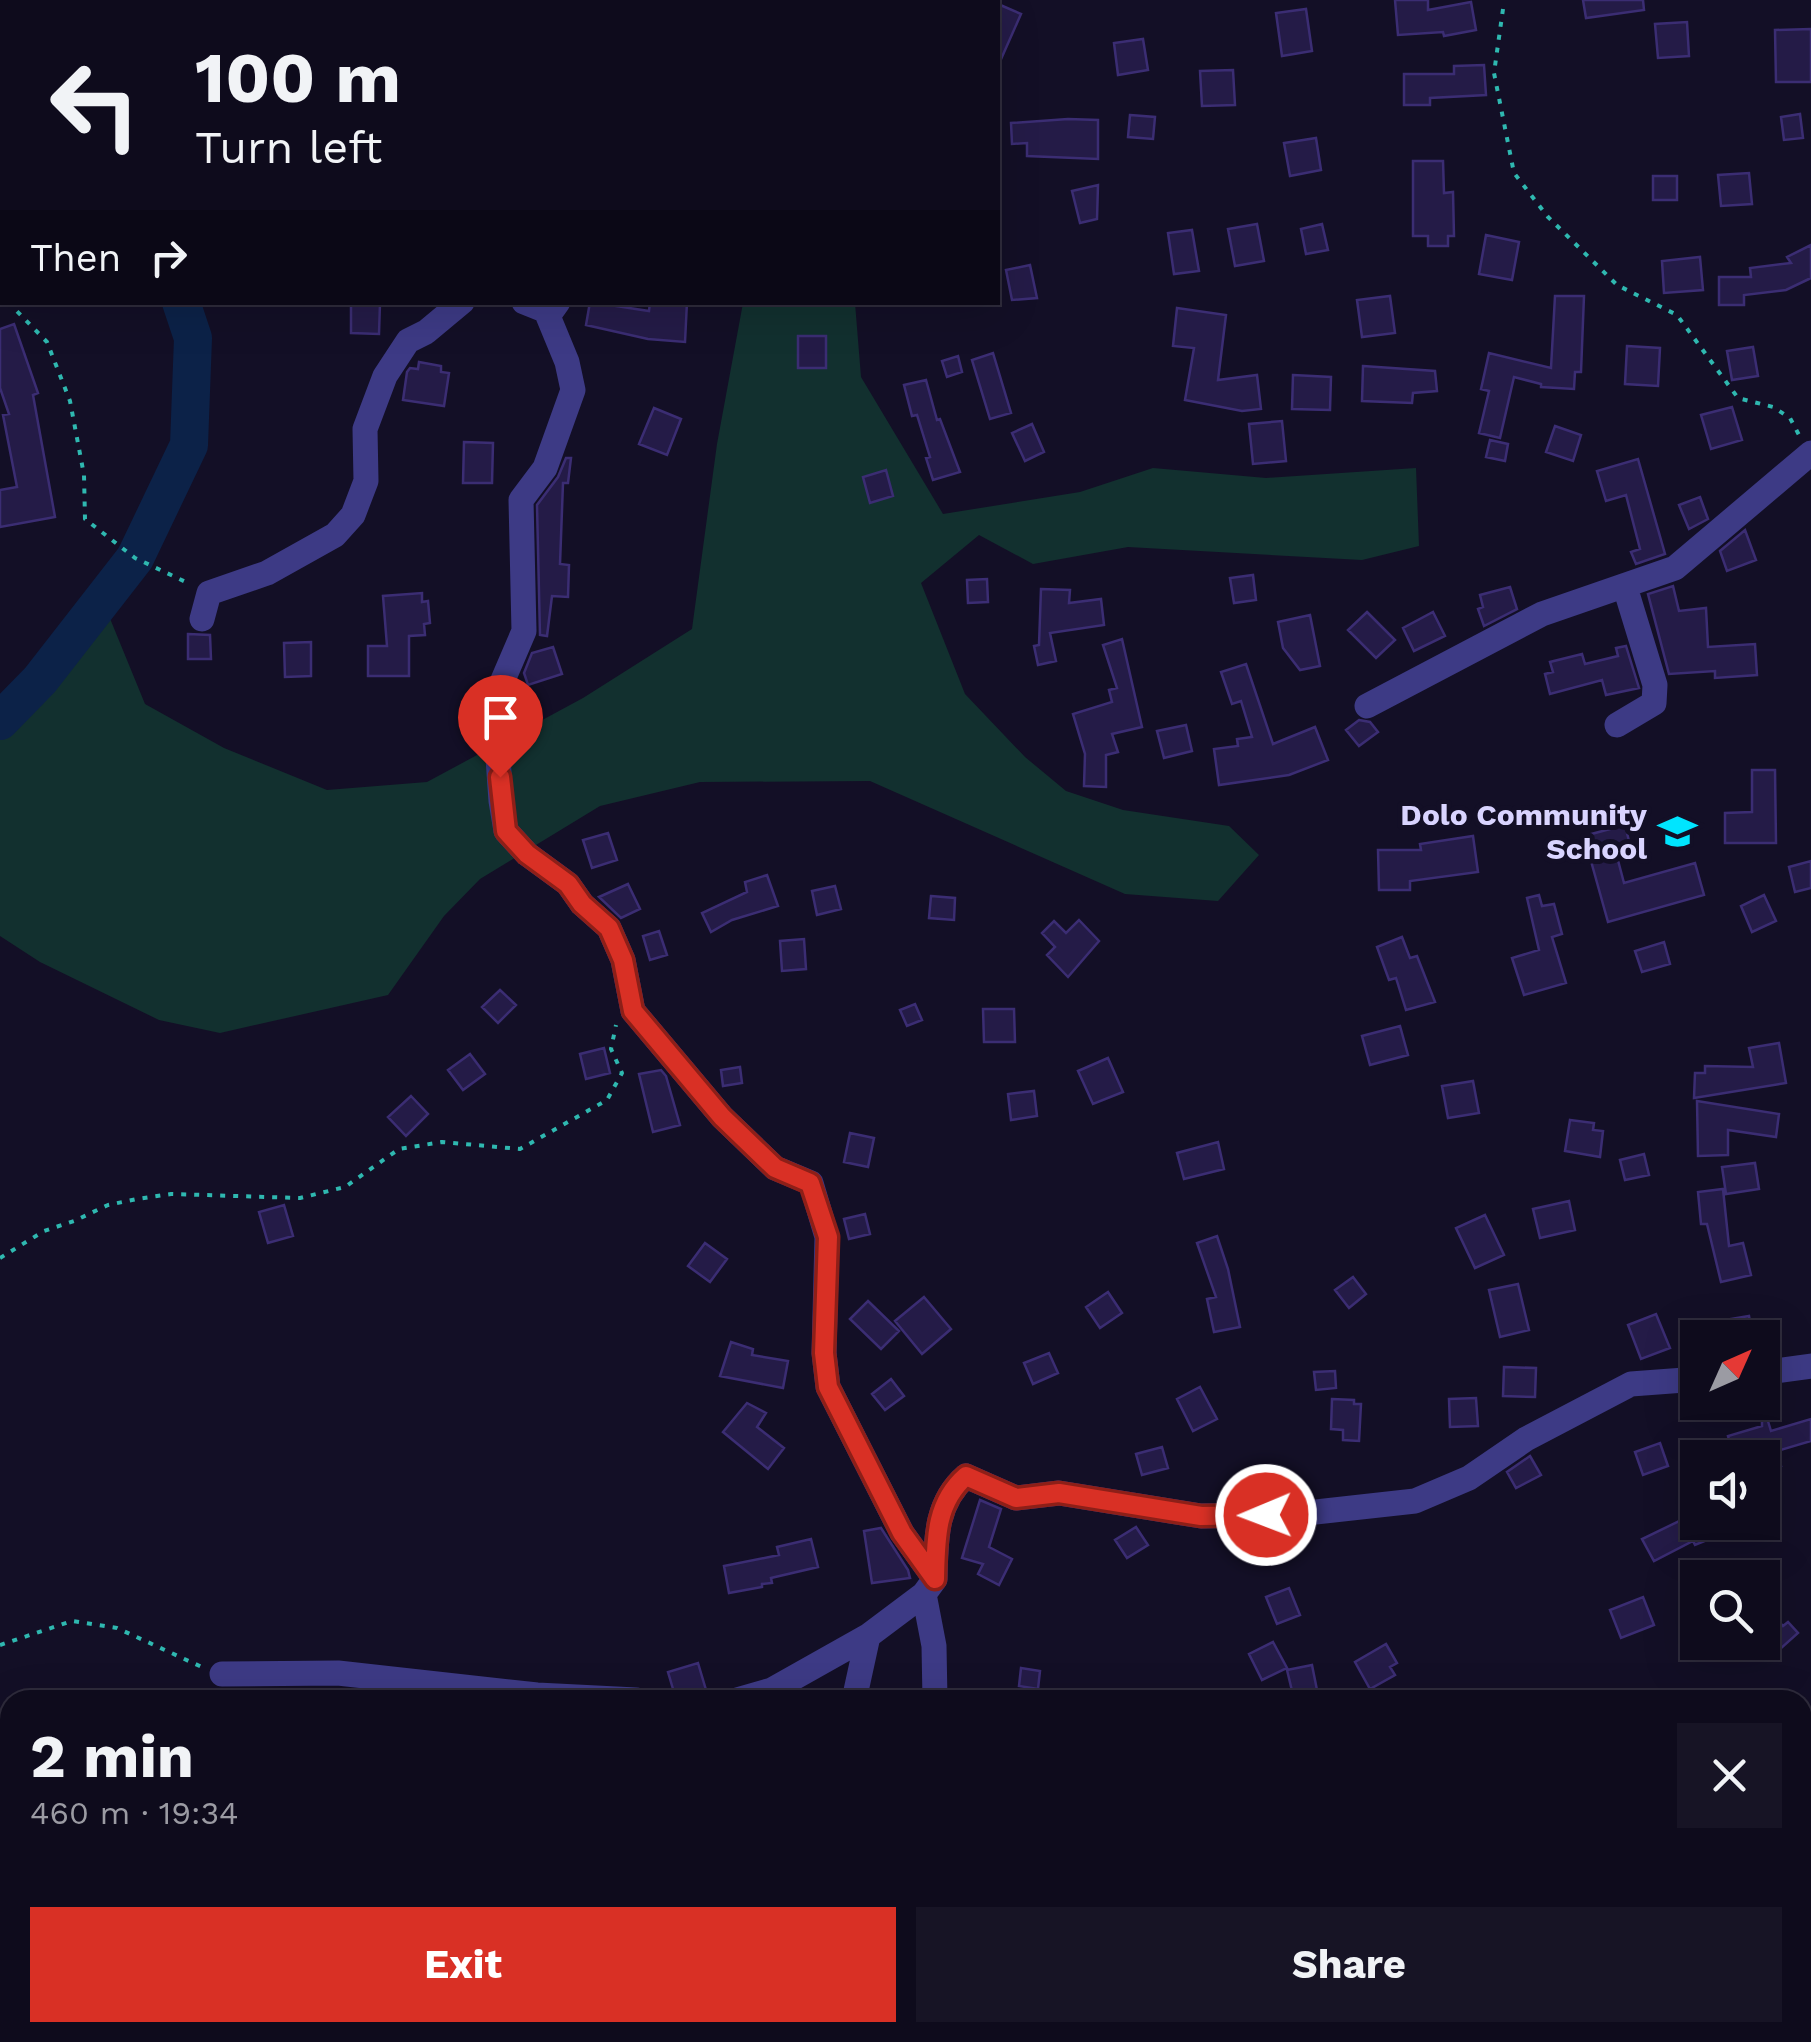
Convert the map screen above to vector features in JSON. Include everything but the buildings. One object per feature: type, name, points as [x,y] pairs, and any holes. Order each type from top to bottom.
[{"type":"street","points":[[202,619],[210,593],[268,573],[335,536],[353,516],[366,480],[365,429],[385,376],[408,341],[426,332],[458,305]]},
{"type":"street","points":[[554,305],[548,316],[574,390],[545,468],[521,500],[524,631],[494,701],[506,831],[527,854],[568,884],[582,904],[609,928],[623,960],[633,1011],[722,1117],[775,1168],[810,1183],[828,1237],[824,1353],[828,1387],[930,1587]]},
{"type":"street","points":[[1368,706],[1542,614],[1675,568],[1810,459]]},
{"type":"street","points":[[1617,725],[1654,703],[1655,685],[1625,586]]},
{"type":"street","points":[[1780,1370],[1811,1366]]},
{"type":"street","points":[[934,1690],[930,1587],[937,1526],[951,1489],[966,1476],[1016,1498],[1059,1493],[1201,1516],[1298,1514],[1415,1501],[1469,1478],[1526,1439],[1631,1384],[1680,1380]]},
{"type":"street","points":[[772,1690],[868,1636],[930,1587]]},
{"type":"street","points":[[856,1690],[868,1636]]},
{"type":"street","points":[[222,1674],[338,1673],[499,1690]]},
{"type":"path","points":[[1503,9],[1494,73],[1514,173],[1548,217],[1617,285],[1677,315],[1738,398],[1773,406],[1790,418],[1810,459]]},
{"type":"path","points":[[11,305],[46,342],[70,401],[84,476],[85,519],[136,558],[210,593]]},
{"type":"path","points":[[0,1258],[44,1230],[136,1198],[170,1194],[300,1198],[345,1187],[400,1149],[442,1142],[520,1149],[607,1100],[622,1074],[610,1050],[626,982]]},
{"type":"path","points":[[0,1645],[72,1621],[117,1628],[191,1664],[222,1674]]},
{"type":"green space","points":[[743,305],[855,305],[861,377],[943,514],[1080,492],[1153,468],[1266,478],[1416,468],[1419,546],[1362,560],[1128,547],[1033,564],[979,535],[921,583],[965,694],[1025,757],[1066,791],[1123,810],[1229,826],[1259,855],[1218,901],[1125,894],[870,781],[700,782],[600,806],[480,879],[444,916],[388,995],[220,1033],[159,1020],[40,962],[0,936],[0,721],[40,679],[102,599],[145,704],[224,748],[327,790],[427,782],[583,698],[692,629],[717,444]]},
{"type":"waterway","points":[[0,34],[0,51]]},
{"type":"waterway","points":[[0,721],[40,680],[135,558],[189,445],[193,338],[182,305]]},
{"type":"place","name":"Dolo Community School","points":[[1677,831]]},
{"type":"route","points":[[500,777],[506,831],[527,854],[568,884],[582,904],[609,928],[623,960],[633,1011],[722,1117],[775,1168],[810,1183],[828,1237],[824,1353],[828,1387],[902,1533],[935,1579],[937,1526],[951,1489],[966,1476],[1016,1498],[1059,1493],[1201,1516],[1266,1515]]}]
